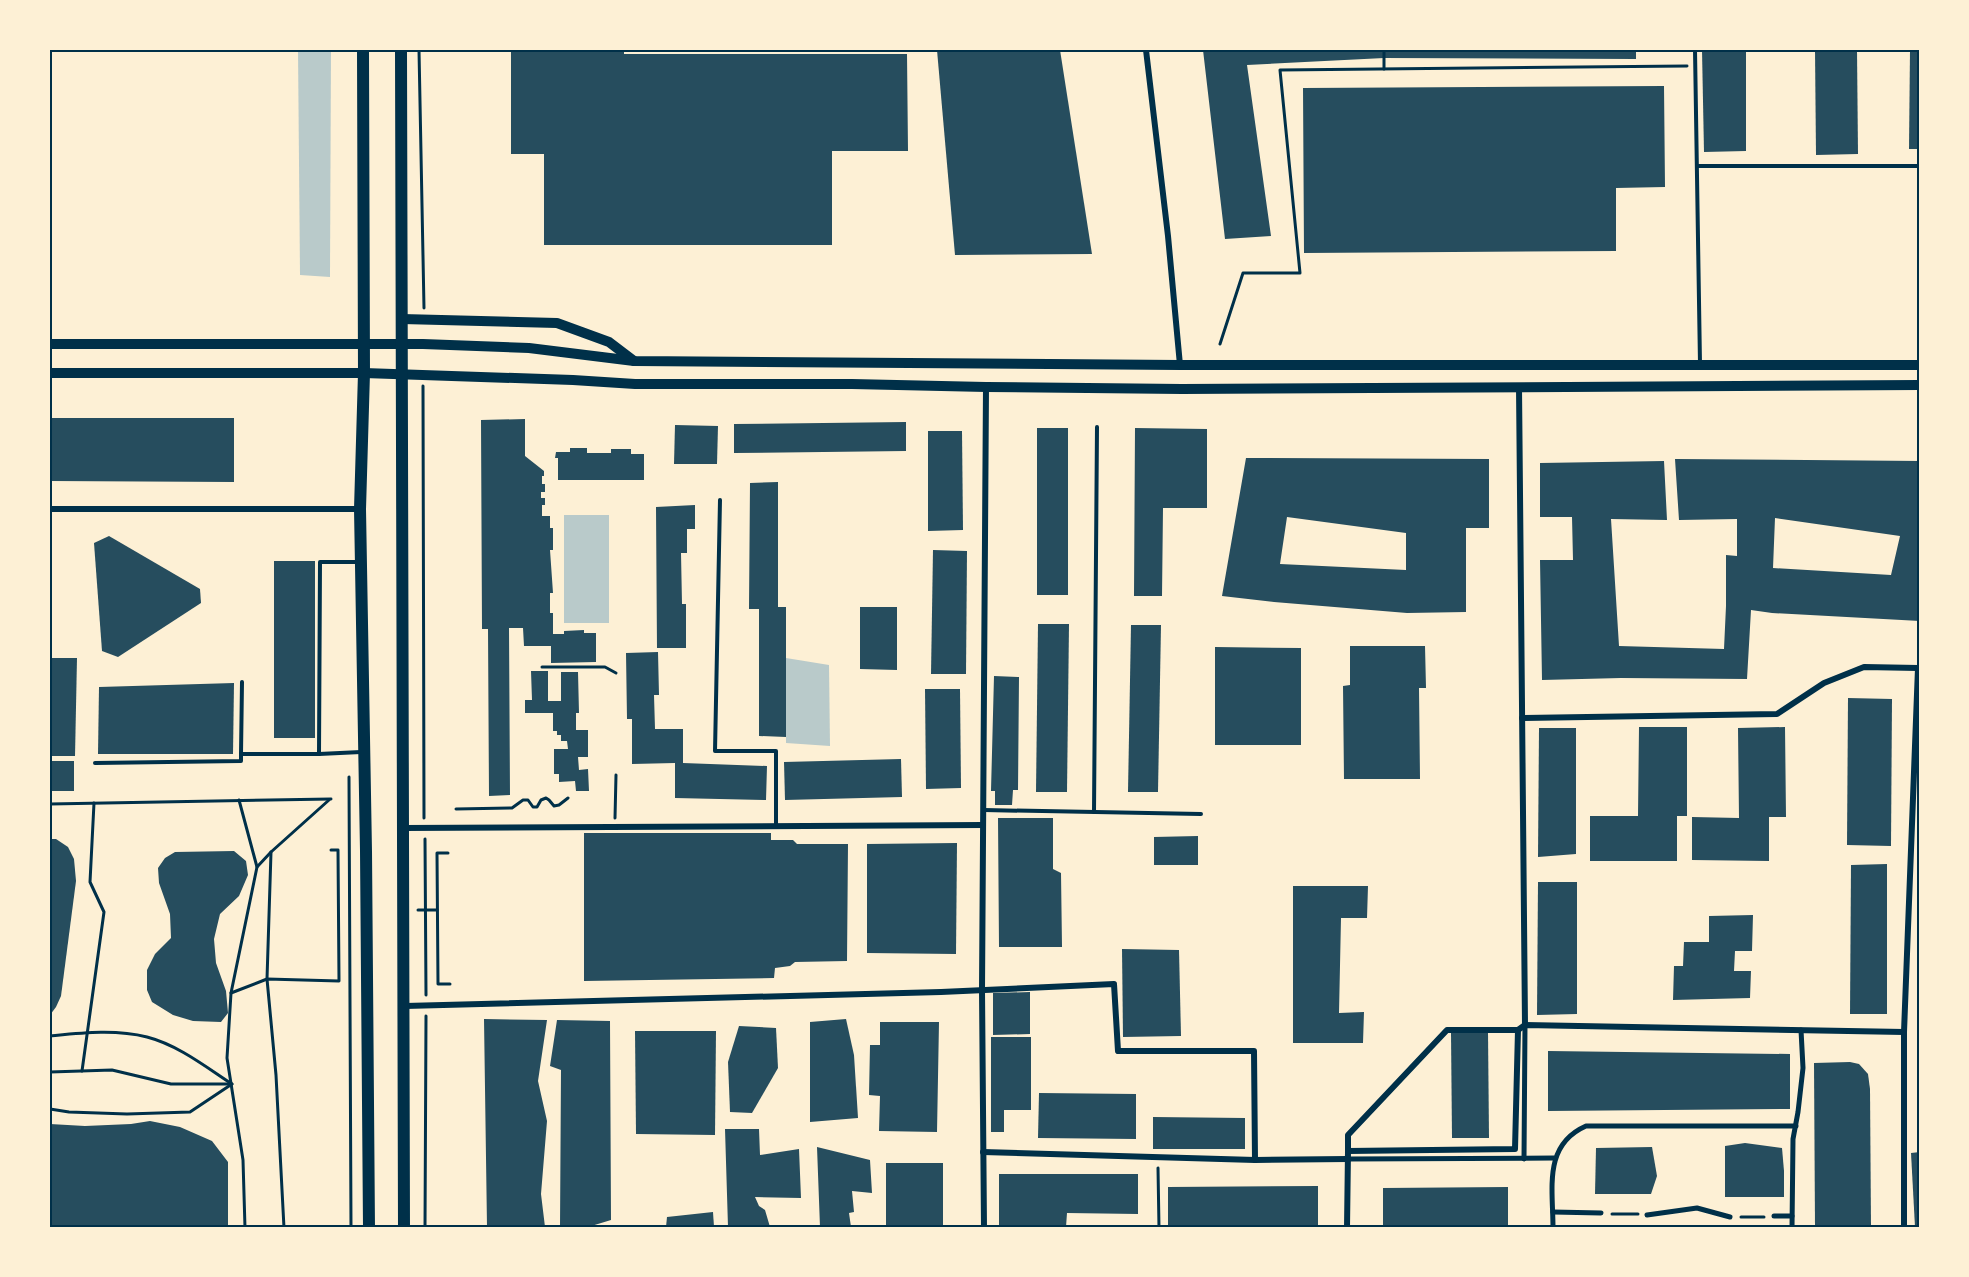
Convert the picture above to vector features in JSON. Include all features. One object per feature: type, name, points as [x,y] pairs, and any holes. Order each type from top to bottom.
[{"type":"main road","points":[[363,50],[364,373],[360,510],[369,1227]]},
{"type":"main road","points":[[401,50],[404,1227]]},
{"type":"main road","points":[[402,319],[557,323],[609,342],[634,361]]},
{"type":"main road","points":[[50,344],[423,344],[529,348],[634,361],[1180,365],[1920,365]]},
{"type":"main road","points":[[50,373],[364,373],[635,384],[986,387],[1920,385]]},
{"type":"street","points":[[1146,50],[1168,236],[1180,365]]},
{"type":"street","points":[[984,1227],[982,990],[986,387]]},
{"type":"street","points":[[1519,387],[1525,1025],[1524,1159]]},
{"type":"street","points":[[50,509],[360,510]]},
{"type":"street","points":[[1522,718],[1777,714],[1824,683],[1864,667],[1919,668],[1904,1032],[1904,1227]]},
{"type":"street","points":[[404,828],[983,825]]},
{"type":"street","points":[[405,1006],[982,990],[1114,984],[1118,1051],[1254,1051],[1256,1160]]},
{"type":"street","points":[[1347,1227],[1348,1136],[1447,1030],[1518,1030],[1525,1025],[1904,1032]]},
{"type":"street","points":[[1348,1151],[1515,1149],[1518,1030]]},
{"type":"street","points":[[1792,1227],[1793,1139],[1803,1068],[1801,1030]]},
{"type":"street","points":[[1553,1227],[1554,1158],[1567,1137],[1586,1126],[1796,1126]]},
{"type":"street","points":[[983,1152],[1256,1160],[1554,1158]]},
{"type":"street","points":[[1647,1215],[1697,1208],[1730,1217]]},
{"type":"street","points":[[1553,1212],[1601,1214]]},
{"type":"street","points":[[1774,1216],[1792,1216]]},
{"type":"lane","points":[[1695,50],[1700,365]]},
{"type":"lane","points":[[1697,166],[1920,166]]},
{"type":"lane","points":[[1094,812],[1097,427]]},
{"type":"lane","points":[[720,500],[715,751],[776,751],[776,826]]},
{"type":"lane","points":[[319,754],[320,562],[361,562]]},
{"type":"lane","points":[[95,763],[241,761],[242,682]]},
{"type":"lane","points":[[241,754],[364,752]]},
{"type":"lane","points":[[983,810],[1201,814]]},
{"type":"path","points":[[419,50],[424,318]]},
{"type":"path","points":[[1384,50],[1384,69]]},
{"type":"path","points":[[1220,344],[1243,273],[1300,273],[1280,70],[1695,66]]},
{"type":"path","points":[[423,375],[426,1227]]},
{"type":"path","points":[[542,667],[605,667],[616,673]]},
{"type":"path","points":[[615,827],[616,775]]},
{"type":"path","points":[[456,809],[512,808],[523,800],[528,800],[533,807],[537,807],[541,800],[546,798],[554,806],[568,798]]},
{"type":"path","points":[[50,804],[331,799],[257,867]]},
{"type":"path","points":[[239,800],[257,867],[231,993],[227,1058],[243,1161],[245,1227]]},
{"type":"path","points":[[82,1071],[104,912],[90,882],[94,803]]},
{"type":"path","points":[[231,993],[267,980],[339,981],[338,850],[331,850]]},
{"type":"path","points":[[271,852],[267,980],[276,1075],[284,1227]]},
{"type":"path","points":[[448,853],[437,853],[438,984],[450,984]]},
{"type":"path","points":[[50,1036],[87,1032],[148,1038],[178,1050],[232,1084]]},
{"type":"path","points":[[50,1072],[112,1070],[171,1084],[232,1084]]},
{"type":"path","points":[[50,1108],[69,1112],[127,1114],[190,1112],[232,1084]]},
{"type":"path","points":[[1158,1157],[1159,1227]]},
{"type":"path","points":[[1601,1214],[1647,1215]]},
{"type":"path","points":[[1730,1217],[1774,1216]]},
{"type":"shaded area","points":[[298,50],[331,50],[330,277],[300,275]]},
{"type":"shaded area","points":[[564,515],[609,515],[609,623],[564,623]]},
{"type":"shaded area","points":[[786,658],[829,665],[830,746],[786,743]]},
{"type":"building","points":[[511,50],[624,50],[624,54],[907,54],[908,151],[832,151],[832,245],[544,245],[544,154],[511,154]]},
{"type":"building","points":[[937,50],[1060,50],[1092,254],[955,255]]},
{"type":"building","points":[[1203,50],[1636,50],[1636,59],[1384,58],[1247,65],[1271,236],[1225,239]]},
{"type":"building","points":[[1702,50],[1746,50],[1746,151],[1704,152]]},
{"type":"building","points":[[1815,50],[1857,50],[1858,154],[1816,155]]},
{"type":"building","points":[[1910,50],[1920,50],[1920,149],[1909,149]]},
{"type":"building","points":[[1664,86],[1665,187],[1616,188],[1616,251],[1304,253],[1303,88]]},
{"type":"building","points":[[50,418],[234,418],[234,482],[50,481]]},
{"type":"building","points":[[525,419],[525,456],[544,471],[542,484],[545,484],[545,492],[541,492],[541,498],[545,498],[545,505],[542,505],[542,516],[550,516],[550,528],[553,528],[553,550],[550,550],[553,593],[550,593],[550,613],[553,613],[553,634],[584,630],[584,633],[596,633],[596,662],[551,663],[551,646],[524,646],[523,628],[509,628],[510,795],[489,796],[488,629],[482,629],[481,420]]},
{"type":"building","points":[[906,422],[906,451],[734,453],[734,424]]},
{"type":"building","points":[[675,425],[718,426],[717,464],[674,464]]},
{"type":"building","points":[[1037,428],[1068,428],[1068,595],[1037,595]]},
{"type":"building","points":[[1135,428],[1207,429],[1207,508],[1163,508],[1162,596],[1134,596]]},
{"type":"building","points":[[928,431],[962,431],[963,530],[928,531]]},
{"type":"building","points":[[570,448],[587,448],[587,453],[611,453],[611,449],[631,449],[631,454],[644,454],[644,480],[558,480],[556,452],[570,452]]},
{"type":"building","points":[[1246,458],[1489,459],[1489,528],[1466,528],[1466,612],[1407,613],[1222,596]],"holes":[[[1287,517],[1406,533],[1406,570],[1280,564]]]},
{"type":"building","points":[[1675,459],[1920,461],[1920,621],[1751,610],[1747,679],[1542,680],[1540,560],[1573,560],[1572,517],[1540,517],[1540,463],[1664,461],[1667,520],[1611,519],[1619,646],[1724,649],[1726,555],[1737,556],[1737,519],[1679,520]],"holes":[[[1775,518],[1900,536],[1891,575],[1773,568]]]},
{"type":"building","points":[[778,482],[778,607],[786,607],[786,737],[759,736],[759,609],[749,609],[750,483]]},
{"type":"building","points":[[695,505],[695,529],[687,529],[687,553],[681,553],[682,604],[686,604],[686,648],[657,648],[656,507]]},
{"type":"building","points":[[109,536],[200,589],[201,603],[118,657],[102,651],[94,543]]},
{"type":"building","points":[[933,550],[967,551],[966,674],[931,674]]},
{"type":"building","points":[[274,561],[315,561],[315,738],[274,738]]},
{"type":"building","points":[[860,607],[897,607],[897,670],[860,669]]},
{"type":"building","points":[[1038,624],[1069,624],[1067,792],[1036,792]]},
{"type":"building","points":[[1131,625],[1161,625],[1158,792],[1128,792]]},
{"type":"building","points":[[1350,646],[1425,646],[1426,688],[1419,688],[1420,779],[1344,779],[1343,686],[1350,685]]},
{"type":"building","points":[[1215,647],[1301,648],[1301,745],[1215,745]]},
{"type":"building","points":[[658,652],[659,695],[654,695],[655,729],[683,729],[683,763],[767,766],[766,800],[675,798],[675,763],[632,764],[632,719],[627,719],[626,653]]},
{"type":"building","points":[[50,658],[77,658],[75,756],[50,756]]},
{"type":"building","points":[[531,671],[548,671],[548,701],[561,701],[561,672],[578,672],[579,713],[576,713],[576,730],[588,730],[588,757],[578,757],[579,770],[588,769],[589,791],[576,791],[575,781],[559,782],[559,774],[554,774],[554,749],[568,749],[567,741],[561,741],[561,735],[553,731],[553,713],[525,713],[525,700],[532,700]]},
{"type":"building","points":[[994,676],[1019,677],[1018,790],[1013,790],[1012,805],[995,805],[995,791],[991,791]]},
{"type":"building","points":[[234,683],[233,754],[98,754],[99,687]]},
{"type":"building","points":[[925,689],[960,689],[961,788],[926,789]]},
{"type":"building","points":[[1848,698],[1892,699],[1891,846],[1847,845]]},
{"type":"building","points":[[1639,727],[1687,727],[1687,816],[1677,816],[1677,861],[1590,861],[1590,816],[1638,816]]},
{"type":"building","points":[[1785,727],[1786,817],[1769,817],[1769,861],[1692,860],[1692,817],[1739,818],[1738,728]]},
{"type":"building","points":[[1539,728],[1576,728],[1576,854],[1538,857]]},
{"type":"building","points":[[901,759],[902,797],[785,800],[784,762]]},
{"type":"building","points":[[50,761],[74,761],[74,791],[50,791]]},
{"type":"building","points":[[998,818],[1053,818],[1053,869],[1061,873],[1062,947],[999,947]]},
{"type":"building","points":[[584,833],[771,833],[771,840],[793,840],[797,844],[848,844],[847,961],[795,962],[790,966],[775,968],[774,978],[584,981]]},
{"type":"building","points":[[1198,836],[1198,865],[1154,865],[1154,837]]},
{"type":"building","points":[[50,839],[56,839],[68,847],[74,859],[76,881],[61,996],[50,1015]]},
{"type":"building","points":[[957,843],[956,954],[867,953],[867,844]]},
{"type":"building","points":[[234,851],[246,861],[248,875],[239,896],[220,914],[214,939],[216,963],[226,991],[228,1013],[221,1022],[193,1021],[173,1015],[152,1002],[147,990],[147,970],[155,954],[171,938],[170,914],[159,883],[158,868],[165,858],[175,852]]},
{"type":"building","points":[[1887,864],[1887,1014],[1850,1014],[1851,865]]},
{"type":"building","points":[[1538,882],[1577,882],[1577,1014],[1537,1015]]},
{"type":"building","points":[[1293,886],[1368,886],[1367,918],[1341,918],[1339,1013],[1364,1012],[1363,1043],[1293,1043]]},
{"type":"building","points":[[1753,915],[1752,951],[1735,951],[1734,971],[1751,971],[1750,998],[1673,1000],[1674,966],[1683,966],[1684,942],[1709,942],[1709,916]]},
{"type":"building","points":[[1122,949],[1179,950],[1181,1036],[1123,1037]]},
{"type":"building","points":[[1030,992],[1030,1034],[993,1035],[993,993]]},
{"type":"building","points":[[484,1019],[547,1020],[538,1081],[547,1121],[541,1194],[545,1227],[487,1227]]},
{"type":"building","points":[[846,1019],[854,1055],[858,1118],[810,1122],[810,1022]]},
{"type":"building","points":[[557,1020],[610,1021],[611,1220],[588,1227],[560,1227],[561,1070],[550,1066]]},
{"type":"building","points":[[880,1022],[939,1022],[937,1132],[879,1131],[880,1096],[869,1095],[870,1045],[880,1045]]},
{"type":"building","points":[[739,1026],[776,1028],[778,1068],[752,1113],[730,1112],[728,1062]]},
{"type":"building","points":[[635,1031],[716,1031],[715,1135],[636,1134]]},
{"type":"building","points":[[1488,1032],[1489,1138],[1452,1138],[1451,1033]]},
{"type":"building","points":[[991,1037],[1031,1037],[1031,1110],[1004,1110],[1004,1132],[991,1132]]},
{"type":"building","points":[[1548,1051],[1790,1054],[1790,1109],[1548,1111]]},
{"type":"building","points":[[1814,1063],[1859,1064],[1868,1074],[1870,1089],[1871,1227],[1815,1227]]},
{"type":"building","points":[[1039,1093],[1136,1094],[1136,1139],[1038,1138]]},
{"type":"building","points":[[1153,1117],[1245,1118],[1245,1149],[1153,1149]]},
{"type":"building","points":[[150,1121],[180,1127],[212,1141],[228,1162],[228,1227],[50,1227],[50,1124],[85,1126]]},
{"type":"building","points":[[725,1129],[759,1129],[760,1155],[799,1149],[801,1198],[755,1197],[759,1206],[765,1210],[770,1227],[728,1227]]},
{"type":"building","points":[[1745,1143],[1782,1148],[1784,1197],[1725,1197],[1725,1146]]},
{"type":"building","points":[[817,1147],[870,1160],[872,1193],[852,1191],[854,1212],[849,1213],[851,1227],[820,1227]]},
{"type":"building","points":[[1652,1147],[1657,1176],[1651,1194],[1595,1194],[1596,1148]]},
{"type":"building","points":[[1920,1152],[1920,1227],[1915,1227],[1911,1153]]},
{"type":"building","points":[[886,1163],[943,1163],[943,1227],[886,1227]]},
{"type":"building","points":[[999,1174],[1138,1174],[1138,1214],[1067,1213],[1066,1227],[999,1227]]},
{"type":"building","points":[[1318,1186],[1318,1227],[1168,1227],[1168,1187]]},
{"type":"building","points":[[1508,1187],[1508,1227],[1383,1227],[1383,1188]]},
{"type":"building","points":[[713,1212],[714,1227],[666,1227],[667,1217]]}]
